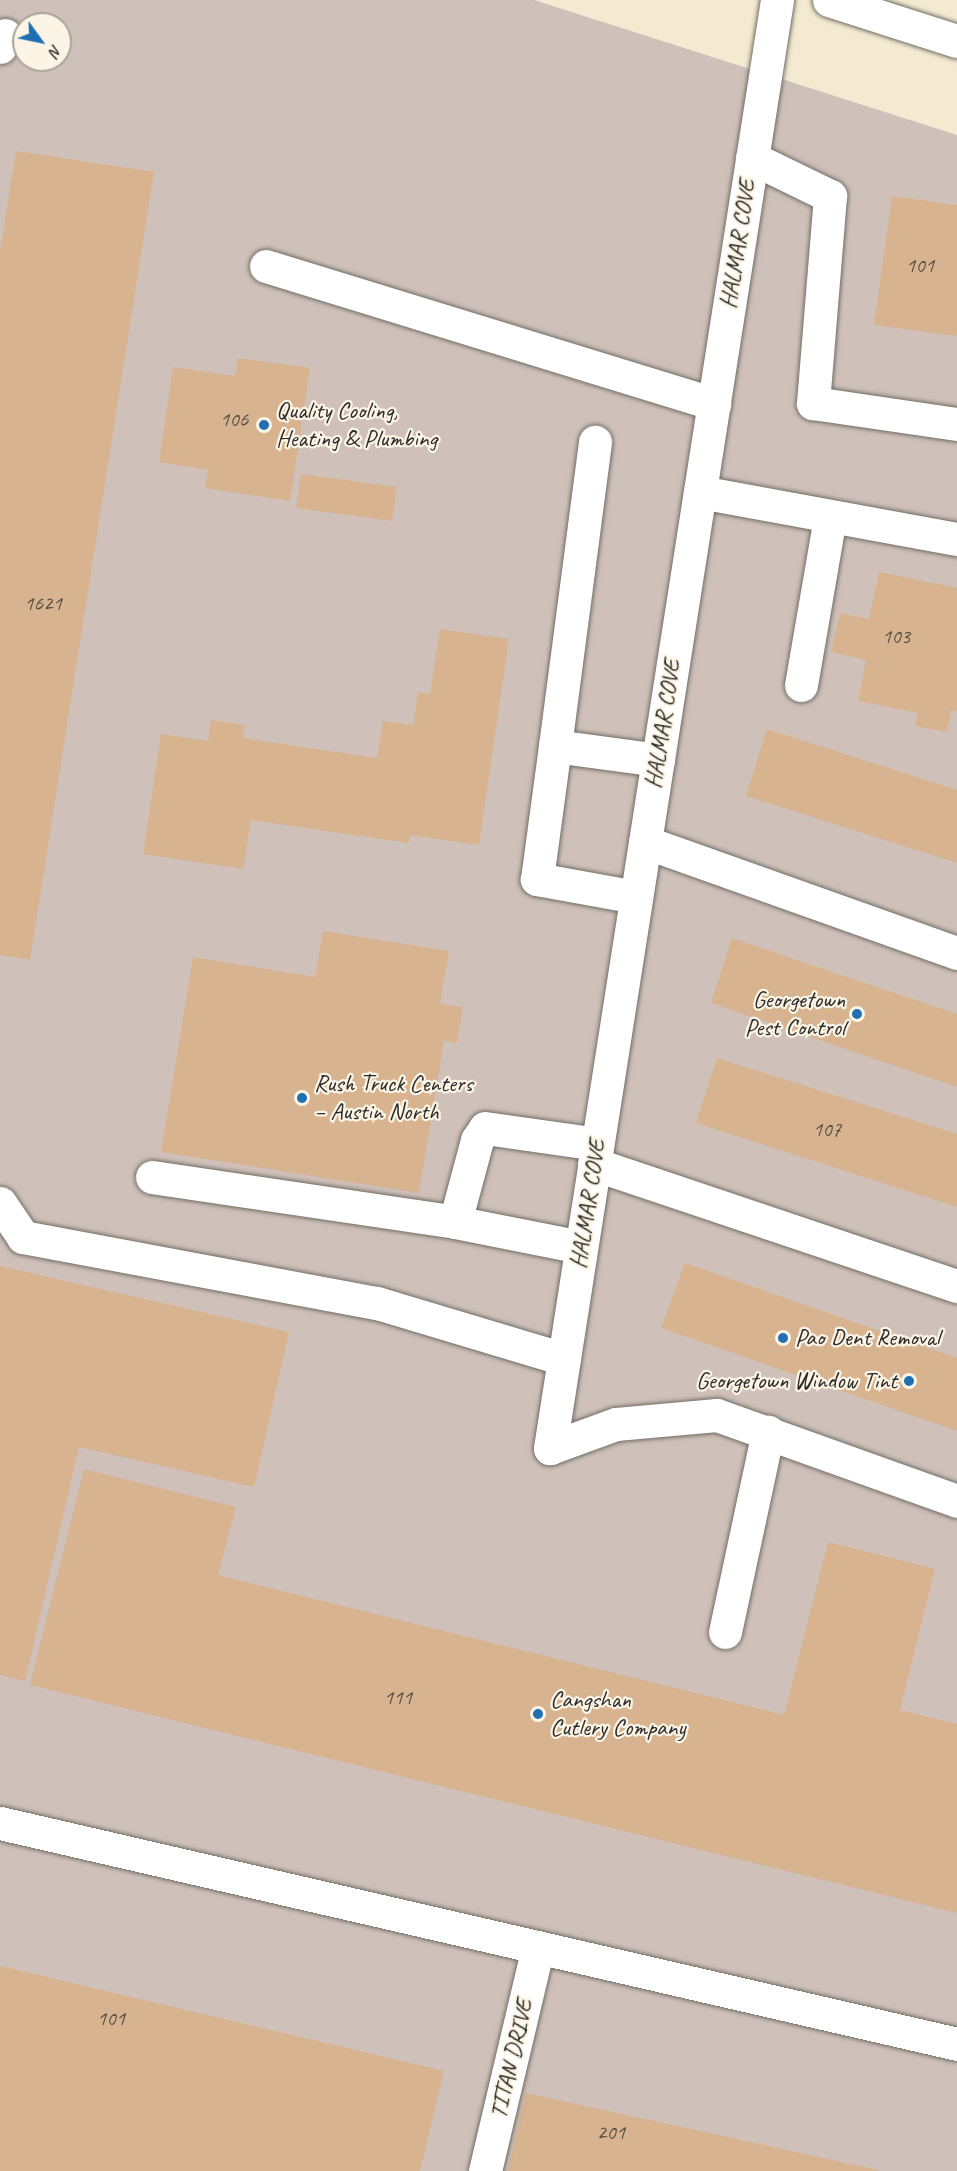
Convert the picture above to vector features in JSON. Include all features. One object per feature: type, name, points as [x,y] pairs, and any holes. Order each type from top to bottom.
[{"type":"street","name":"HALMAR COVE","points":[[768,1432],[717,1415],[616,1424],[550,1448],[777,0]]},
{"type":"street","points":[[829,0],[957,41]]},
{"type":"street","points":[[752,158],[830,196],[813,403],[957,424]]},
{"type":"street","points":[[266,266],[714,404]]},
{"type":"street","points":[[596,442],[537,879],[636,897]]},
{"type":"street","points":[[700,492],[957,539]]},
{"type":"street","points":[[801,685],[830,517]]},
{"type":"street","points":[[555,746],[658,760]]},
{"type":"street","points":[[645,842],[957,953]]},
{"type":"street","points":[[455,1222],[477,1140],[485,1128],[596,1154],[957,1286]]},
{"type":"street","points":[[152,1177],[455,1222],[581,1247]]},
{"type":"street","points":[[0,1203],[23,1237],[378,1303],[564,1359]]},
{"type":"street","points":[[725,1632],[768,1432],[957,1501]]},
{"type":"street","points":[[0,1823],[957,2044]]},
{"type":"street","name":"TITAN DRIVE","points":[[485,2171],[538,1947]]},
{"type":"shaded area","points":[[0,0],[534,0],[957,135],[957,2171],[0,2171]]},
{"type":"building","points":[[16,151],[154,172],[30,960],[0,955],[0,251]]},
{"type":"building","points":[[892,196],[957,205],[957,336],[874,325]]},
{"type":"building","points":[[238,358],[310,368],[290,501],[205,488],[208,470],[159,462],[173,367],[235,376]]},
{"type":"building","points":[[301,474],[397,487],[392,521],[296,508]]},
{"type":"building","points":[[879,572],[957,588],[957,711],[951,710],[947,732],[915,726],[918,713],[858,701],[866,660],[831,652],[840,613],[869,619]]},
{"type":"building","points":[[440,629],[509,639],[479,845],[410,835],[409,843],[251,820],[243,869],[143,854],[161,734],[208,741],[211,720],[245,725],[243,738],[377,758],[383,721],[413,725],[418,692],[430,694]]},
{"type":"building","points":[[767,729],[957,790],[957,863],[746,796]]},
{"type":"building","name":"Rush Truck Centers – Austin North","points":[[323,931],[449,951],[440,1004],[463,1007],[457,1043],[444,1041],[419,1193],[161,1152],[193,957],[315,977]]},
{"type":"building","points":[[732,938],[957,1014],[957,1087],[711,1003]]},
{"type":"building","points":[[717,1058],[957,1134],[957,1207],[696,1123]]},
{"type":"building","points":[[685,1263],[957,1358],[957,1431],[661,1328]]},
{"type":"building","points":[[0,1266],[289,1332],[254,1487],[79,1447],[25,1681],[0,1675]]},
{"type":"building","points":[[84,1469],[236,1507],[218,1575],[784,1715],[828,1542],[935,1569],[900,1710],[957,1724],[957,1913],[30,1685]]},
{"type":"building","points":[[0,1966],[444,2071],[420,2171],[0,2171]]},
{"type":"building","points":[[526,2093],[878,2170],[878,2171],[508,2171]]},
{"type":"place","name":"Quality Cooling, Heating & Plumbing","points":[[264,425]]},
{"type":"place","name":"Georgetown Pest Control","points":[[857,1014]]},
{"type":"place","name":"Rush Truck Centers – Austin North","points":[[302,1098]]},
{"type":"place","name":"Pao Dent Removal","points":[[783,1338]]},
{"type":"place","name":"Georgetown Window Tint","points":[[909,1381]]},
{"type":"place","name":"Cangshan Cutlery Company","points":[[538,1714]]}]
